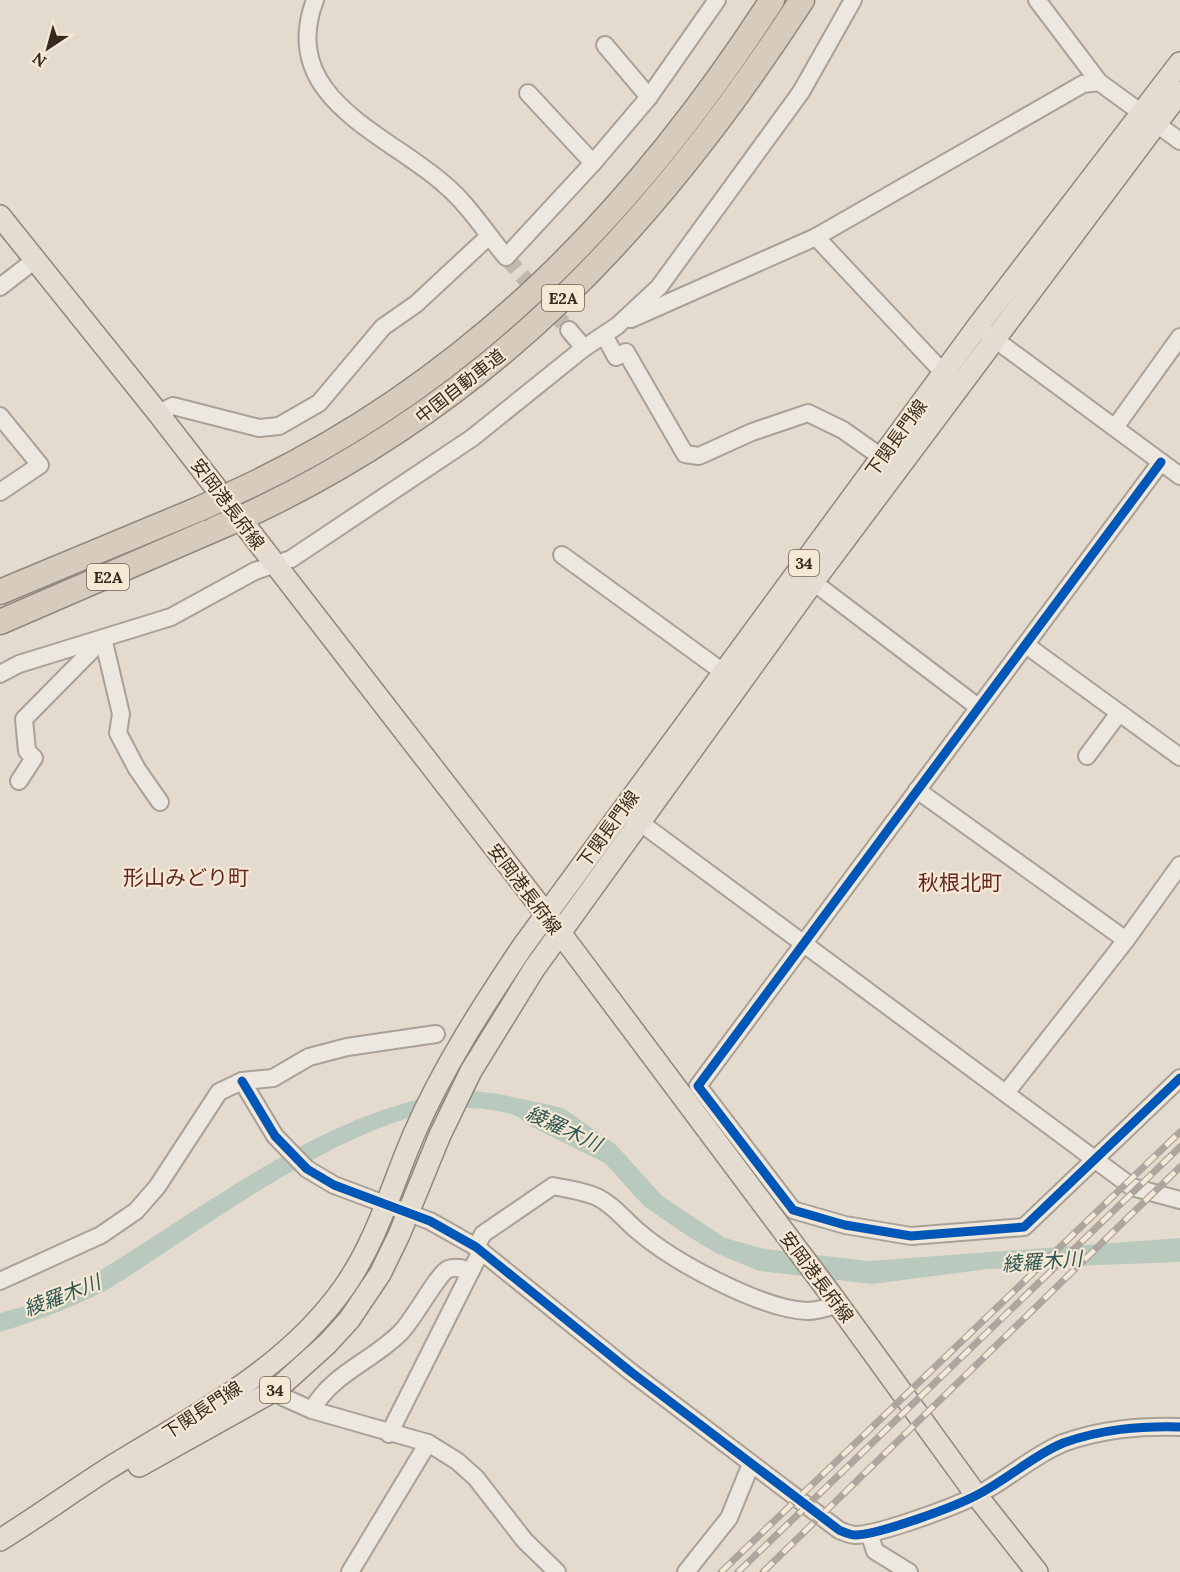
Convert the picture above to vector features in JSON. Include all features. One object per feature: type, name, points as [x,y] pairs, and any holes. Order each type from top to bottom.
[{"type":"highway","name":"中国自動車道","points":[[0,592],[234,493],[336,440],[396,404],[508,316],[579,249],[641,180],[693,115],[772,0]]},
{"type":"highway","name":"中国自動車道","points":[[0,622],[250,514],[339,468],[410,425],[469,382],[528,333],[597,265],[659,197],[714,129],[802,0]]},
{"type":"main road","name":"下関長門線","points":[[890,463],[959,389],[996,340],[1149,119],[1180,63]]},
{"type":"main road","name":"下関長門線","points":[[2,1539],[214,1426],[277,1389],[327,1344],[349,1320],[380,1274],[410,1212],[440,1135],[471,1071],[534,969],[639,822],[806,576],[890,463],[943,374],[978,326],[1149,119],[1180,92]]},
{"type":"main road","name":"安岡港長府線","points":[[0,216],[159,414],[546,915],[835,1300],[977,1496],[1037,1572]]},
{"type":"main road","name":"下関長門線","points":[[2,1539],[106,1470],[214,1406],[297,1341],[345,1287],[361,1261],[388,1203],[415,1133],[444,1073],[484,1004],[622,809],[723,672],[806,576]]},
{"type":"street","points":[[315,0],[306,46],[314,75],[341,107],[445,184],[507,257],[593,163],[649,97],[717,0]]},
{"type":"street","points":[[0,674],[19,664],[171,617],[273,564],[291,559],[427,469],[610,330],[659,287],[801,92],[852,0]]},
{"type":"street","points":[[1037,0],[1099,82],[1180,141]]},
{"type":"street","points":[[605,45],[649,97]]},
{"type":"street","points":[[610,330],[816,237],[1083,84],[1099,82]]},
{"type":"street","points":[[528,93],[593,163]]},
{"type":"street","points":[[159,414],[173,406],[259,428],[279,426],[319,403],[383,327],[416,304],[489,236]]},
{"type":"street","points":[[816,237],[959,389]]},
{"type":"street","points":[[0,287],[34,260]]},
{"type":"street","points":[[978,326],[1116,426],[1180,476]]},
{"type":"street","points":[[569,330],[584,348]]},
{"type":"street","points":[[610,330],[616,357],[626,352],[685,454],[699,456],[752,432],[808,413],[843,430],[890,463]]},
{"type":"street","points":[[1116,426],[1180,337]]},
{"type":"street","points":[[0,416],[40,465],[0,492]]},
{"type":"street","points":[[1161,462],[698,1086],[792,1210],[845,1225],[911,1236],[1024,1227],[1180,1078]]},
{"type":"street","points":[[562,555],[723,672]]},
{"type":"street","points":[[806,576],[978,707]]},
{"type":"street","points":[[19,781],[34,758],[27,752],[24,719],[104,638]]},
{"type":"street","points":[[104,638],[121,714],[118,733],[137,769],[160,802]]},
{"type":"street","points":[[1026,645],[1180,757]]},
{"type":"street","points":[[1087,756],[1119,713]]},
{"type":"street","points":[[917,790],[1126,940]]},
{"type":"street","points":[[622,809],[1132,1187],[1180,1200]]},
{"type":"street","points":[[1006,1093],[1126,940],[1174,886],[1180,865]]},
{"type":"street","points":[[0,1281],[93,1239],[136,1211],[157,1187],[219,1092],[242,1081],[273,1078],[309,1057],[347,1047],[436,1034]]},
{"type":"street","points":[[242,1081],[275,1136],[291,1156],[322,1180],[410,1212],[479,1249],[631,1372],[838,1530],[853,1535],[869,1533],[977,1496],[1061,1444],[1094,1433],[1133,1426],[1180,1427]]},
{"type":"street","points":[[389,1434],[471,1271],[483,1234],[553,1186],[597,1197],[659,1247],[696,1270],[732,1287],[775,1304],[805,1311],[820,1310],[835,1300]]},
{"type":"street","points":[[312,1410],[321,1394],[332,1382],[372,1356],[400,1332],[448,1269],[458,1268],[471,1271]]},
{"type":"street","points":[[277,1389],[283,1397],[312,1410],[389,1434],[428,1443],[457,1461],[476,1478],[525,1541],[557,1572]]},
{"type":"street","points":[[350,1572],[428,1443]]},
{"type":"street","points":[[687,1572],[729,1518],[751,1464]]},
{"type":"street","points":[[869,1533],[875,1551],[891,1568],[909,1572]]},
{"type":"water","name":"綾羅木川","points":[[473,1091],[499,1094],[563,1108],[616,1145],[662,1196],[725,1238],[765,1249],[869,1261],[1180,1238],[1180,1262],[988,1269],[872,1284],[759,1271],[718,1254],[689,1237],[644,1206],[605,1163],[528,1125],[516,1116],[492,1110],[448,1109],[399,1121],[347,1142],[243,1201],[110,1288],[56,1313],[0,1332],[0,1313],[42,1301],[72,1287],[258,1170],[300,1147],[342,1126],[385,1109],[429,1097]]},
{"type":"tunnel","points":[[506,257],[569,330]]},
{"type":"railway","points":[[721,1572],[1180,1132]]},
{"type":"railway","points":[[738,1572],[1180,1147]]},
{"type":"railway","points":[[763,1572],[1180,1167]]},
{"type":"cycle path","points":[[1161,462],[698,1086],[793,1210],[845,1225],[911,1236],[1024,1227],[1180,1078]]},
{"type":"cycle path","points":[[242,1081],[275,1136],[307,1169],[334,1185],[430,1221],[476,1247],[631,1372],[839,1530],[847,1533],[856,1535],[882,1530],[952,1506],[988,1489],[1052,1448],[1078,1438],[1121,1429],[1180,1427]]},
{"type":"district","name":"形山みどり町","points":[[186,877]]},
{"type":"district","name":"秋根北町","points":[[960,882]]}]
